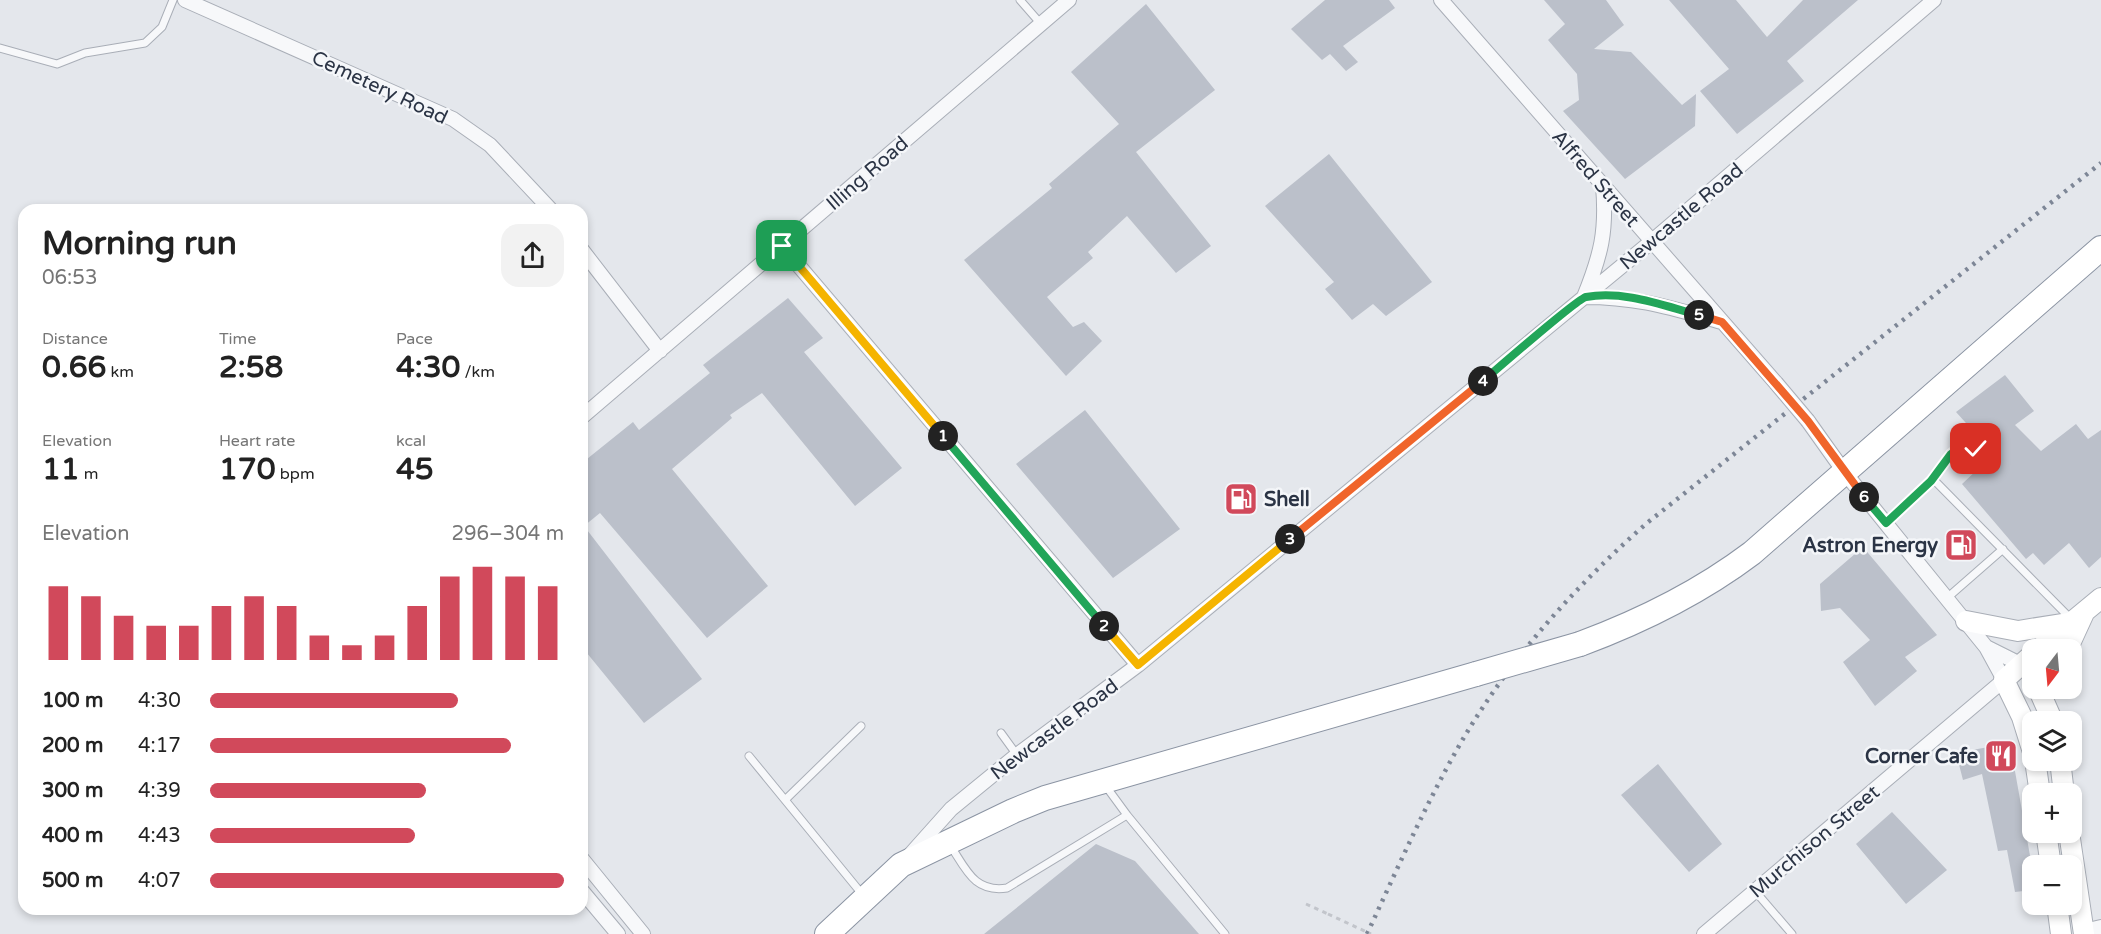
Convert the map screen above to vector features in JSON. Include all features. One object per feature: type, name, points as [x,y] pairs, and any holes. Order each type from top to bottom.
[{"type":"highway","points":[[827,934],[901,865],[1013,811],[1103,782],[1580,644],[1665,608],[1725,573],[1845,473],[2101,248]]},
{"type":"street","name":"Cemetery Road","points":[[185,0],[453,119],[490,145],[545,204]]},
{"type":"street","name":"Alfred Street","points":[[1441,0],[1776,383],[1808,421],[1845,473],[1986,646]]},
{"type":"street","name":"Newcastle Road","points":[[901,865],[951,809],[1017,754],[1138,665],[1651,242],[1934,0]]},
{"type":"street","name":"Illing Road","points":[[588,412],[1065,1]]},
{"type":"street","points":[[1603,186],[1605,232],[1601,254],[1584,297],[1624,297],[1652,301],[1722,322]]},
{"type":"street","points":[[782,246],[1138,665]]},
{"type":"street","points":[[588,258],[660,351]]},
{"type":"street","points":[[2051,639],[2101,598]]},
{"type":"street","points":[[1966,621],[2018,631],[2075,618]]},
{"type":"street","points":[[2070,639],[2075,618]]},
{"type":"street","points":[[1986,646],[2022,664]]},
{"type":"street","points":[[1986,646],[2022,717]]},
{"type":"street","name":"Murchison Street","points":[[1704,934],[2004,680],[2022,671]]},
{"type":"street","points":[[2071,843],[2090,930]]},
{"type":"street","points":[[588,866],[644,934]]},
{"type":"street","points":[[588,898],[618,934]]},
{"type":"street","points":[[2058,915],[2061,934]]},
{"type":"lane","points":[[0,48],[57,64],[86,53],[145,43],[162,27],[173,0]]},
{"type":"lane","points":[[1020,0],[1041,24]]},
{"type":"lane","points":[[1886,523],[1931,481],[1956,450],[1976,449]]},
{"type":"lane","points":[[1931,481],[1941,486],[2075,618]]},
{"type":"lane","points":[[1947,598],[2003,549]]},
{"type":"lane","points":[[785,800],[861,726]]},
{"type":"lane","points":[[1001,733],[1017,754]]},
{"type":"lane","points":[[749,756],[866,898]]},
{"type":"lane","points":[[1103,782],[1127,815],[1225,934]]},
{"type":"lane","points":[[949,843],[982,886],[994,890],[1007,888],[1127,815]]},
{"type":"lane","points":[[1755,891],[1792,934]]},
{"type":"path","points":[[1306,904],[1371,934]]},
{"type":"building","points":[[1325,0],[1389,0],[1395,8],[1343,46],[1358,62],[1346,71],[1330,54],[1322,60],[1291,29]]},
{"type":"building","points":[[1544,0],[1606,0],[1624,25],[1594,49],[1631,52],[1682,105],[1696,94],[1695,126],[1625,179],[1563,111],[1579,100],[1577,74],[1548,40],[1565,24]]},
{"type":"building","points":[[1669,0],[1736,0],[1767,37],[1803,0],[1858,0],[1787,61],[1804,81],[1737,134],[1700,91],[1729,69]]},
{"type":"building","points":[[1146,4],[1215,90],[1136,152],[1211,246],[1176,273],[1127,216],[1088,252],[1093,258],[1047,297],[1073,327],[1084,322],[1102,341],[1066,376],[964,260],[1052,188],[1049,184],[1119,124],[1071,72]]},
{"type":"building","points":[[1329,154],[1432,282],[1386,316],[1373,304],[1352,320],[1325,289],[1334,282],[1265,206]]},
{"type":"building","points":[[788,298],[823,338],[804,352],[902,468],[855,506],[762,393],[730,415],[732,418],[672,469],[768,586],[707,638],[600,513],[588,523],[588,458],[633,422],[639,430],[710,373],[703,365]]},
{"type":"building","points":[[2005,375],[2034,411],[2015,425],[2041,451],[2076,424],[2088,439],[2101,430],[2101,557],[2089,568],[2069,543],[2044,565],[2033,553],[2026,559],[1962,484],[1994,454],[1956,412]]},
{"type":"building","points":[[1085,410],[1180,529],[1113,578],[1016,464]]},
{"type":"building","points":[[588,531],[702,679],[644,723],[588,654]]},
{"type":"building","points":[[1863,547],[1937,635],[1905,657],[1917,671],[1875,706],[1843,662],[1870,640],[1840,608],[1821,611],[1820,584]]},
{"type":"building","points":[[2010,743],[2022,811],[2022,843],[2028,843],[2030,855],[2022,855],[2022,891],[2015,892],[2007,850],[1998,851],[1982,774],[1963,780],[1956,753]]},
{"type":"building","points":[[1658,764],[1722,844],[1689,872],[1621,795]]},
{"type":"building","points":[[1892,812],[1947,870],[1906,904],[1856,844]]},
{"type":"building","points":[[1096,844],[1135,861],[1199,934],[984,934]]},
{"type":"railway","points":[[1367,934],[1431,798],[1474,721],[1495,689],[1541,630],[1592,574],[1647,523],[2101,163]]},
{"type":"place","name":"Shell","points":[[1241,499]]},
{"type":"place","name":"Astron Energy","points":[[1961,545]]},
{"type":"place","name":"Corner Cafe","points":[[2001,756]]},
{"type":"route","points":[[782,246],[1138,665],[1584,297],[1624,297],[1652,301],[1722,322],[1808,421],[1845,473],[1886,523],[1931,481],[1951,454],[1956,450],[1976,449]]}]
